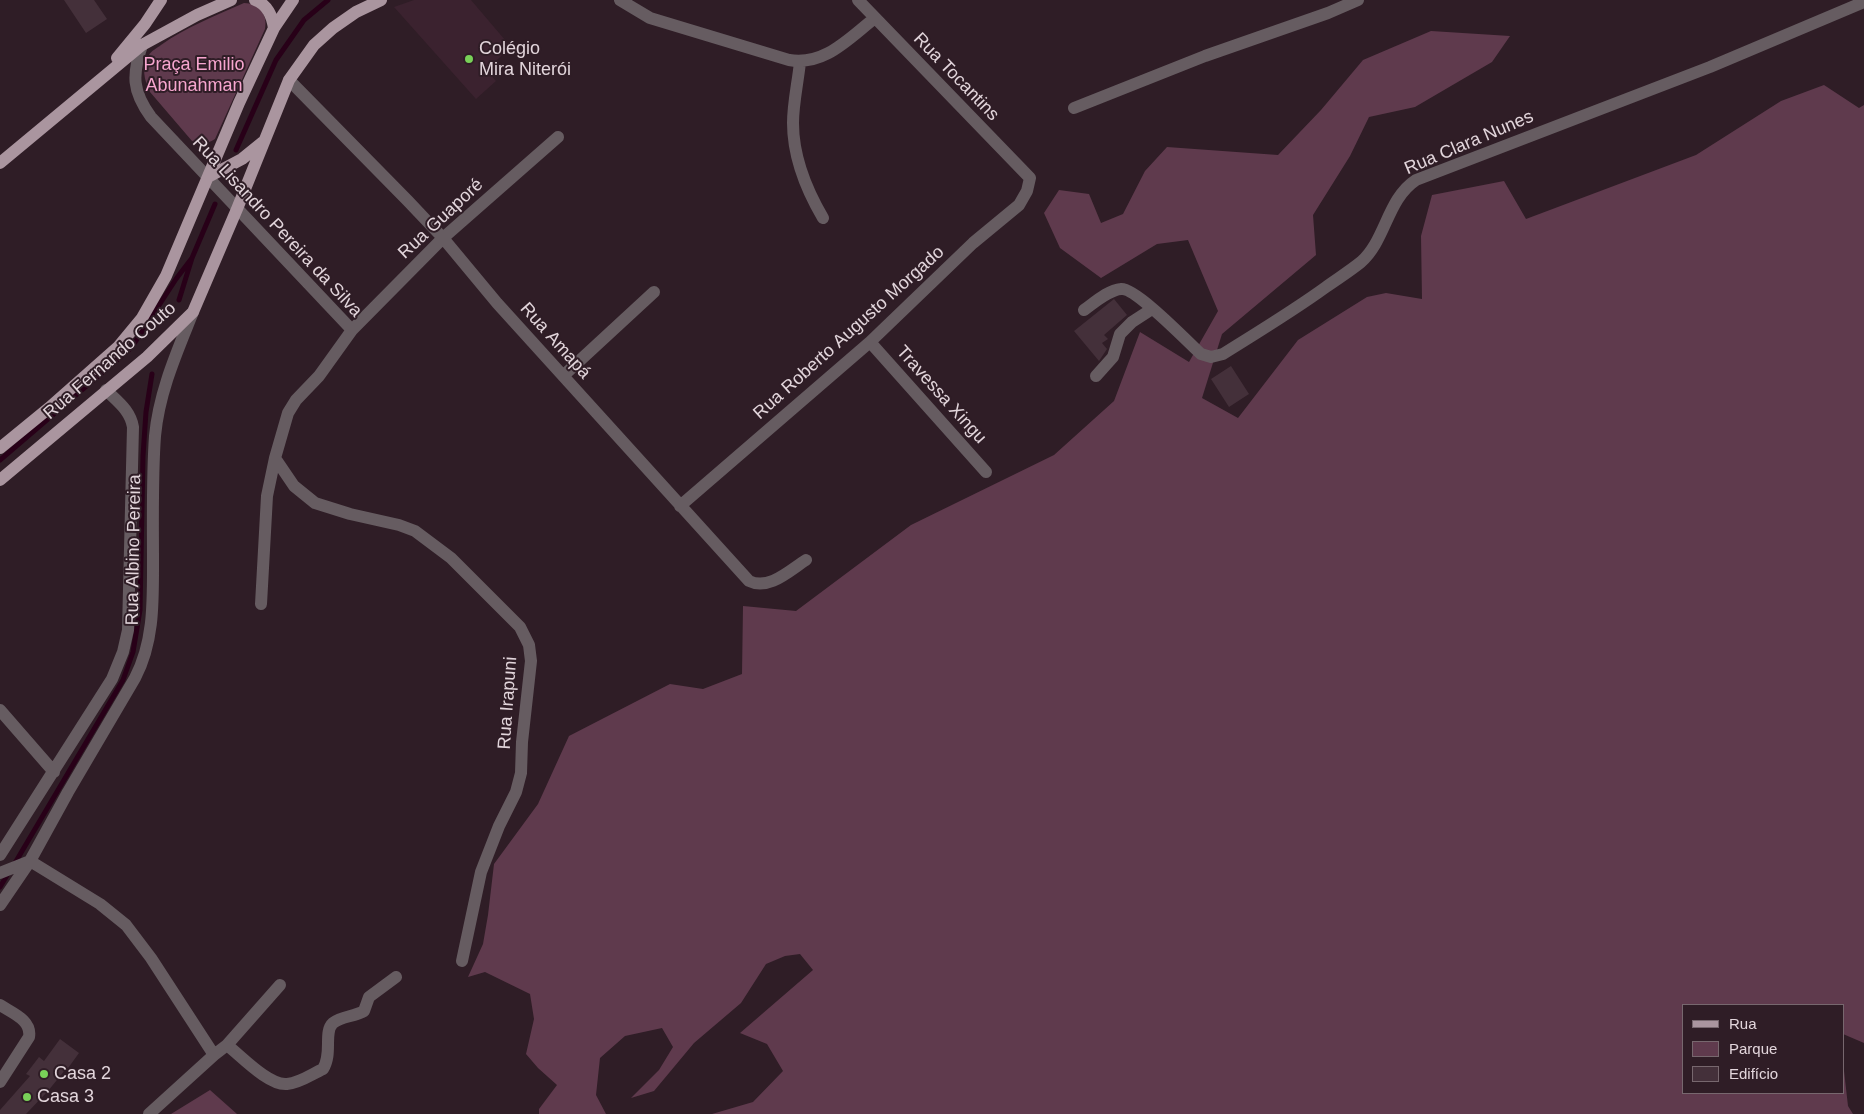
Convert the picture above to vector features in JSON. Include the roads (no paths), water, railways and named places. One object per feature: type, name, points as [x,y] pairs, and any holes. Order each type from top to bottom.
[{"type":"main road","points":[[99,79],[145,24],[161,0]]},
{"type":"main road","points":[[0,163],[142,45],[197,15],[231,0]]},
{"type":"main road","points":[[255,0],[263,3],[272,16],[274,28]]},
{"type":"main road","points":[[208,177],[274,28],[293,0]]},
{"type":"main road","name":"Rua Fernando Couto","points":[[0,480],[147,357],[192,312],[237,209],[289,80],[314,45],[326,33],[356,12],[381,0]]},
{"type":"main road","points":[[208,177],[242,159],[264,141]]},
{"type":"main road","name":"Rua Fernando Couto","points":[[0,448],[118,347],[142,318],[166,276],[208,177]]},
{"type":"street","points":[[620,0],[650,18],[800,62],[819,59],[830,53],[875,18]]},
{"type":"street","name":"Rua Tocantins","points":[[858,0],[1030,178]]},
{"type":"street","points":[[1074,108],[1204,56],[1328,13],[1358,0]]},
{"type":"street","name":"Rua Clara Nunes","points":[[1084,310],[1109,294],[1121,289],[1129,290],[1201,354],[1211,357],[1222,354],[1292,311],[1361,262],[1373,248],[1400,195],[1406,187],[1416,180],[1701,70],[1864,2]]},
{"type":"street","name":"Rua Lisandro Pereira da Silva","points":[[142,45],[135,67],[136,87],[141,103],[151,117],[352,330],[319,376],[296,400],[288,413],[275,458],[267,496],[261,604]]},
{"type":"street","points":[[800,62],[793,124],[797,152],[810,195],[824,218]]},
{"type":"street","name":"Rua Amapá","points":[[289,80],[443,238],[497,303],[749,581],[762,585],[769,583],[806,560]]},
{"type":"street","name":"Rua Guaporé","points":[[352,330],[443,238],[558,137]]},
{"type":"street","name":"Rua Roberto Augusto Morgado","points":[[680,506],[870,342],[973,243],[1019,205],[1027,190],[1030,178]]},
{"type":"street","points":[[563,376],[654,292]]},
{"type":"street","points":[[1096,376],[1113,356],[1120,334],[1132,322],[1152,309]]},
{"type":"street","name":"Rua Albino Pereira","points":[[0,906],[30,860],[135,678],[144,658],[150,633],[153,599],[156,434],[161,398],[192,312]]},
{"type":"street","name":"Travessa Xingu","points":[[870,342],[986,472]]},
{"type":"street","name":"Rua Albino Pereira","points":[[0,855],[112,678],[123,652],[128,630],[133,427],[127,410],[106,390]]},
{"type":"street","name":"Rua Irapuni","points":[[275,458],[294,486],[315,503],[350,514],[399,524],[415,531],[451,558],[520,627],[529,645],[531,661],[522,742],[521,773],[516,792],[499,826],[481,872],[462,961]]},
{"type":"street","points":[[0,710],[54,772]]},
{"type":"street","points":[[0,873],[30,860],[100,904],[126,926],[152,958],[214,1055]]},
{"type":"street","points":[[227,1045],[271,1080],[281,1084],[295,1082],[323,1069],[329,1055],[328,1033],[330,1026],[339,1020],[364,1011],[369,997],[396,977]]},
{"type":"street","points":[[149,1114],[227,1045],[280,985]]},
{"type":"street","points":[[0,1005],[26,1022],[30,1030],[29,1036],[0,1082]]},
{"type":"waterway","points":[[236,150],[276,60],[304,20],[328,0]]},
{"type":"waterway","points":[[179,300],[192,258],[215,204]]},
{"type":"waterway","points":[[0,460],[132,347],[176,279],[192,258]]},
{"type":"waterway","points":[[15,863],[123,680],[133,652],[140,610],[143,456],[146,412],[152,374]]},
{"type":"waterway","points":[[0,887],[9,872]]},
{"type":"place","name":"Colégio Mira Niterói","points":[[469,59]]},
{"type":"place","name":"Casa 2","points":[[44,1074]]},
{"type":"place","name":"Casa 3","points":[[27,1097]]},
{"type":"park label","name":"Praça Emilio Abunahman","points":[[194,75]]}]
